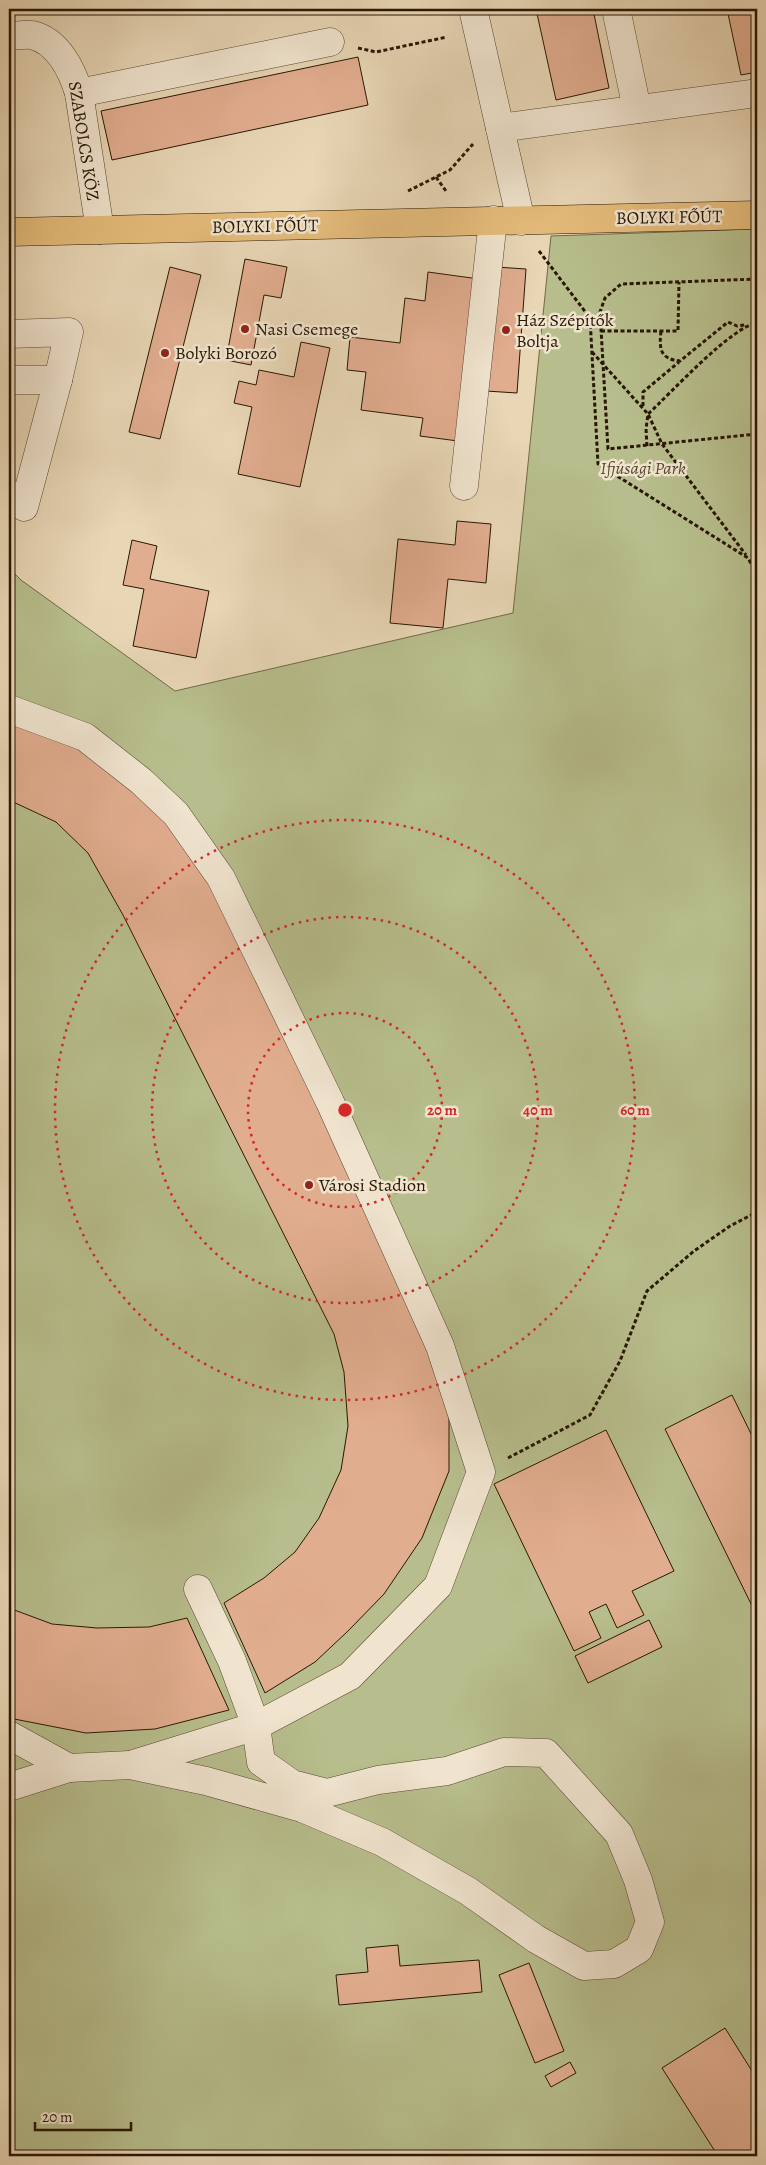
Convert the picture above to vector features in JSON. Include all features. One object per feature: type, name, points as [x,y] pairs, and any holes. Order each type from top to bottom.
[{"type":"main road","name":"BOLYKI FŐÚT","points":[[9,232],[757,215]]},
{"type":"street","points":[[473,9],[521,221]]},
{"type":"street","points":[[616,9],[636,109]]},
{"type":"street","name":"SZABOLCS KÖZ","points":[[9,36],[32,36],[52,45],[73,72],[79,93],[100,230]]},
{"type":"street","points":[[79,93],[330,42]]},
{"type":"street","points":[[500,128],[757,93]]},
{"type":"street","points":[[464,486],[493,220]]},
{"type":"street","points":[[9,334],[69,332],[24,507],[9,494]]},
{"type":"street","points":[[9,380],[58,380]]},
{"type":"street","points":[[9,709],[85,737],[141,781],[176,814],[221,878],[330,1102],[440,1346],[481,1472],[438,1586],[350,1676],[256,1726],[130,1765],[69,1768],[9,1787]]},
{"type":"street","points":[[130,1765],[206,1781],[302,1808],[382,1842],[468,1891],[536,1939],[584,1966],[614,1964],[639,1949],[650,1922],[638,1880],[620,1834],[546,1753],[504,1752],[447,1771],[378,1780],[326,1793],[292,1784],[261,1762],[256,1726],[232,1661],[198,1590]]},
{"type":"street","points":[[9,1735],[69,1768]]},
{"type":"path","points":[[376,52],[451,36]]},
{"type":"path","points":[[448,193],[436,177],[450,170],[482,134],[500,128]]},
{"type":"path","points":[[535,246],[590,318],[598,464],[748,558]]},
{"type":"path","points":[[757,279],[621,284],[605,298],[600,312],[608,449],[757,434]]},
{"type":"path","points":[[601,332],[678,331],[678,282]]},
{"type":"path","points":[[757,323],[736,326],[728,322],[643,392],[642,401],[662,444],[748,558],[757,575]]},
{"type":"path","points":[[648,446],[646,429],[648,414],[725,342],[748,324]]},
{"type":"path","points":[[661,331],[660,350],[664,357],[680,361]]},
{"type":"path","points":[[592,351],[648,414]]},
{"type":"path","points":[[481,1472],[590,1415],[620,1361],[647,1291],[694,1251],[730,1226],[757,1212]]},
{"type":"green space","name":"Ifjúsági Park","points":[[757,229],[757,2156],[9,2156],[9,568],[21,580],[175,691],[513,613],[551,236]]},
{"type":"building","points":[[536,9],[593,9],[609,88],[556,100]]},
{"type":"building","points":[[727,9],[757,9],[757,72],[741,75]]},
{"type":"building","points":[[358,57],[368,105],[112,160],[101,111]]},
{"type":"building","name":"Nasi Csemege","points":[[245,259],[287,267],[281,298],[264,295],[251,365],[226,360]]},
{"type":"building","name":"Bolyki Borozó","points":[[170,267],[201,275],[160,439],[129,432]]},
{"type":"building","name":"Ház Szépítők Boltja","points":[[496,267],[526,269],[517,393],[486,391]]},
{"type":"building","points":[[428,272],[479,279],[458,441],[420,436],[423,418],[361,410],[366,372],[347,370],[350,337],[400,343],[405,298],[425,301]]},
{"type":"building","points":[[301,342],[330,348],[300,487],[238,474],[252,407],[234,403],[239,381],[256,385],[259,370],[294,377]]},
{"type":"building","points":[[457,521],[491,524],[486,583],[448,579],[443,628],[390,623],[398,539],[455,545]]},
{"type":"building","points":[[132,540],[157,546],[150,579],[209,591],[196,658],[133,646],[144,589],[123,585]]},
{"type":"building","name":"Városi Stadion","points":[[9,717],[80,744],[169,818],[213,881],[436,1351],[449,1419],[449,1471],[422,1538],[384,1594],[348,1631],[315,1662],[265,1693],[224,1603],[264,1578],[295,1552],[319,1518],[341,1470],[348,1426],[344,1372],[334,1334],[123,915],[88,853],[56,822],[9,800]]},
{"type":"building","points":[[732,1395],[757,1446],[757,1616],[665,1429]]},
{"type":"building","points":[[606,1430],[674,1571],[632,1591],[644,1615],[617,1628],[606,1604],[589,1612],[601,1638],[574,1651],[494,1484]]},
{"type":"building","points":[[9,1608],[52,1624],[97,1628],[149,1627],[187,1618],[229,1710],[155,1729],[86,1733],[9,1718]]},
{"type":"building","points":[[649,1620],[662,1647],[588,1683],[575,1656]]},
{"type":"building","points":[[398,1945],[400,1966],[479,1960],[482,1992],[339,2005],[336,1975],[368,1972],[366,1948]]},
{"type":"building","points":[[529,1963],[564,2051],[535,2063],[499,1975]]},
{"type":"building","points":[[725,2028],[757,2079],[757,2156],[718,2156],[662,2068]]},
{"type":"building","points":[[570,2062],[576,2073],[551,2087],[545,2076]]},
{"type":"place","name":"Nasi Csemege","points":[[245,329]]},
{"type":"place","name":"Ház Szépítők Boltja","points":[[506,330]]},
{"type":"place","name":"Bolyki Borozó","points":[[165,353]]},
{"type":"place","name":"Városi Stadion","points":[[309,1185]]}]
